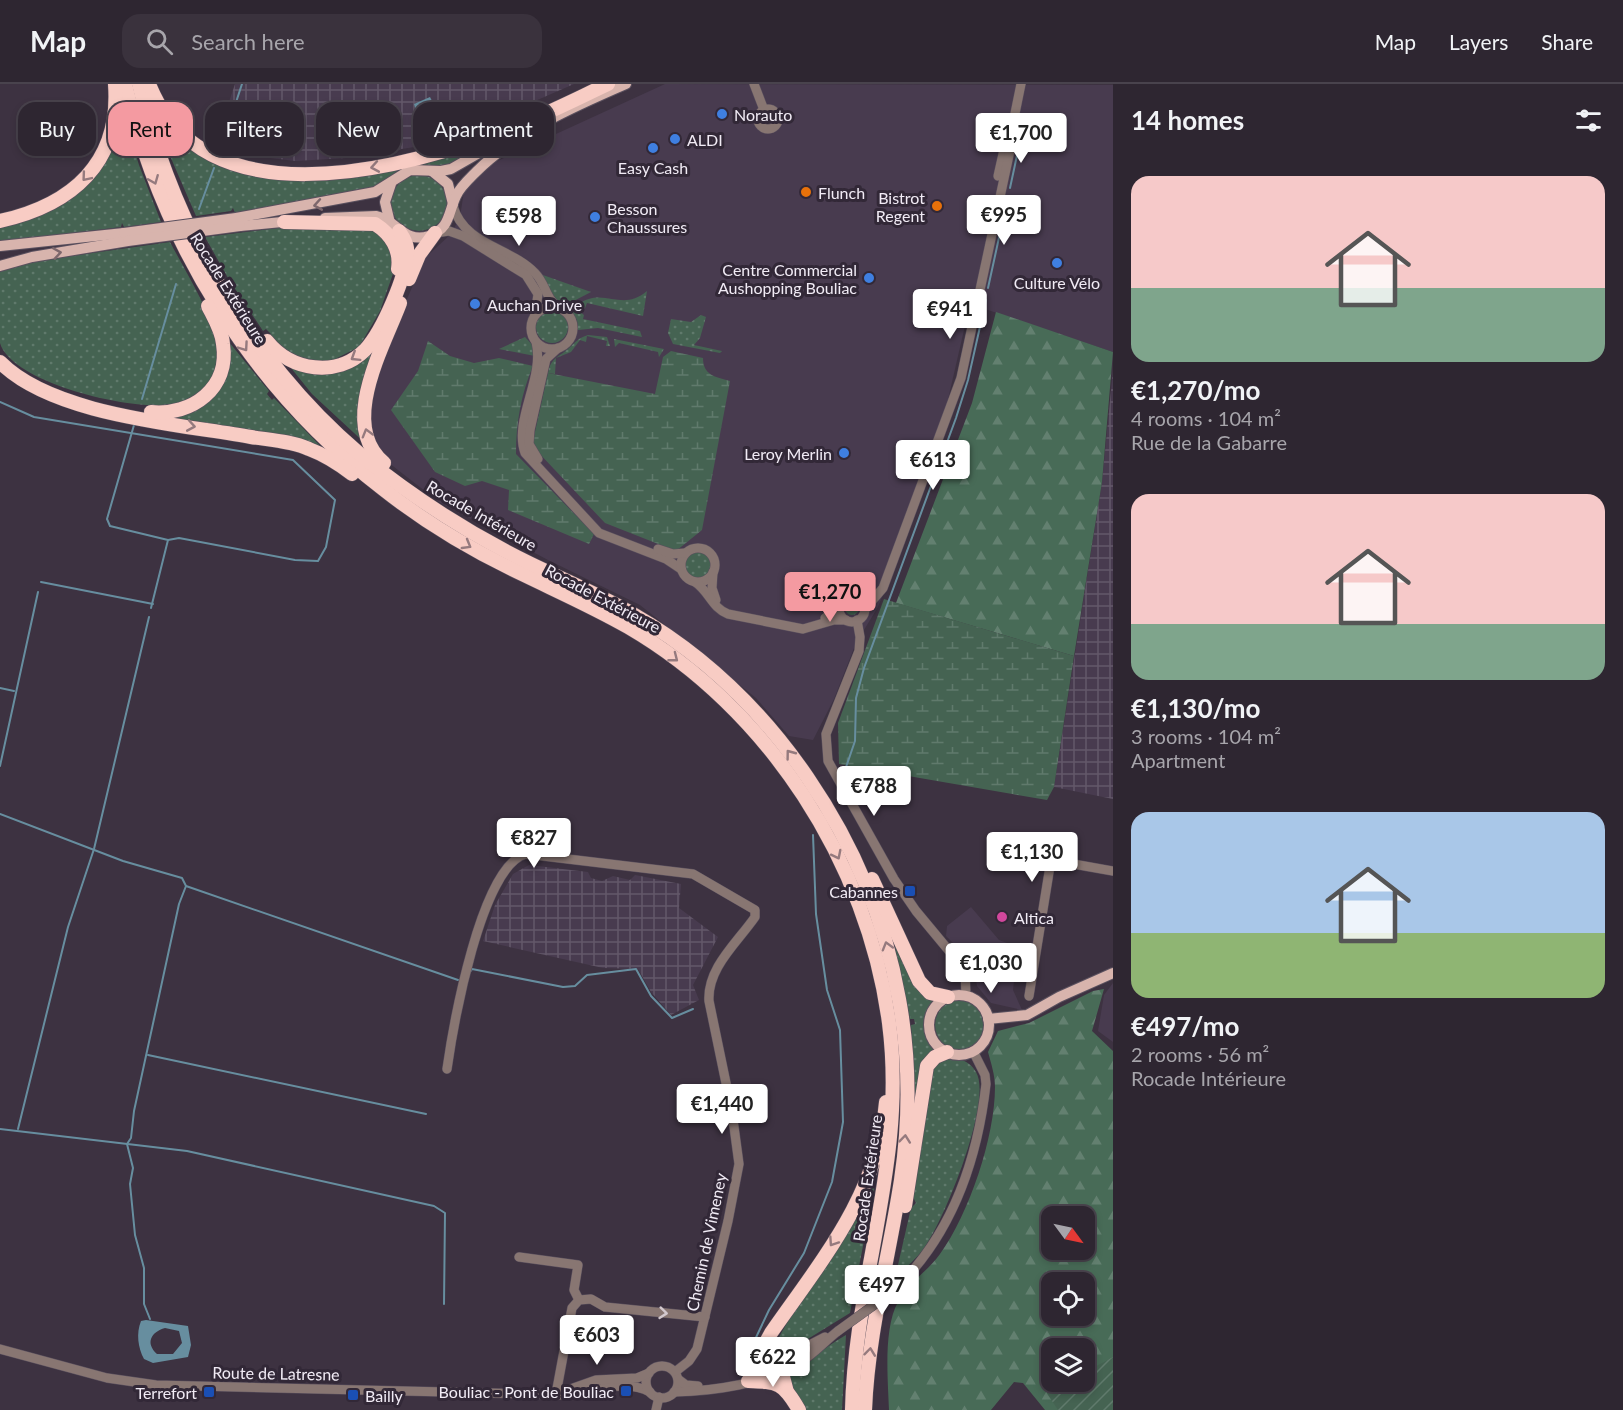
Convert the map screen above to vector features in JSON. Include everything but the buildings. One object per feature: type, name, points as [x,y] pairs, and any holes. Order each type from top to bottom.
[{"type":"highway","points":[[0,221],[52,204],[90,174],[112,130],[115,84]]},
{"type":"highway","name":"Rocade Extérieure","points":[[124,84],[149,168],[180,244],[235,334],[288,401],[337,450],[384,490],[446,524],[521,574],[576,599],[630,628],[696,675],[734,709],[764,742],[801,791],[820,822],[854,893],[879,970],[889,1024],[893,1071],[894,1104],[887,1178],[857,1341],[852,1410]]},
{"type":"highway","name":"Rocade Intérieure","points":[[138,84],[161,161],[198,245],[225,295],[299,394],[381,471],[446,524],[636,615],[675,641],[745,701],[811,782],[851,851],[884,938],[899,1001],[907,1074],[907,1119],[901,1180],[874,1321],[865,1410]]},
{"type":"highway","points":[[149,84],[155,100],[177,129],[208,153],[246,169],[295,174],[378,167],[446,150],[515,127],[608,84]]},
{"type":"highway","points":[[284,222],[368,223],[388,234],[396,248],[399,263],[379,328]]},
{"type":"highway","points":[[198,245],[268,344],[288,360],[321,368],[346,362],[366,349],[379,328],[405,265],[406,246],[395,227]]},
{"type":"highway","points":[[435,233],[422,249],[412,268],[368,387],[364,416],[367,435],[379,459],[446,524]]},
{"type":"highway","points":[[0,350],[17,369],[34,380],[77,397],[154,412],[177,411],[195,404],[210,392],[217,381],[222,372],[224,352],[222,335],[195,284],[180,244]]},
{"type":"highway","points":[[0,362],[24,383],[75,403],[309,448],[341,466],[379,496],[446,524]]},
{"type":"highway","points":[[811,782],[857,848],[918,981],[930,993],[948,997]]},
{"type":"highway","points":[[885,1264],[895,1252],[911,1181],[927,1066],[935,1057],[947,1052]]},
{"type":"highway","points":[[788,1392],[772,1381],[753,1376],[768,1338],[853,1214],[869,1180],[880,1144],[886,1084],[893,1071]]},
{"type":"highway","points":[[799,1410],[788,1392],[781,1372],[784,1364],[803,1349]]},
{"type":"main road","points":[[0,246],[126,237],[238,222],[349,199],[375,192],[410,170],[432,171],[457,166],[608,84]]},
{"type":"main road","points":[[238,222],[284,222],[359,215],[383,217],[395,227],[417,237],[435,233],[448,221],[461,187],[499,153],[550,121],[626,84]]},
{"type":"main road","points":[[432,171],[448,184],[453,205]]},
{"type":"main road","points":[[392,181],[385,202],[395,227]]},
{"type":"main road","points":[[0,266],[126,237]]},
{"type":"main road","points":[[988,1019],[1028,1015],[1069,992],[1113,973]]},
{"type":"main road","points":[[966,996],[980,1004],[988,1019],[986,1038],[973,1051],[964,1054],[947,1052],[933,1038],[930,1019],[940,1002],[948,997],[966,996]]},
{"type":"street","points":[[748,84],[762,105],[756,84]]},
{"type":"street","points":[[435,233],[449,231],[463,236],[526,274],[538,294],[531,329],[536,342],[538,360],[523,437],[525,453],[599,533],[666,559],[681,569],[686,578],[702,586],[717,608],[728,614],[803,629],[834,620],[857,620],[863,616],[865,609],[881,592],[954,394],[1005,145],[1011,133],[1021,84]]},
{"type":"street","points":[[453,205],[461,222],[474,235],[535,273],[549,300],[570,316],[573,328],[570,340],[551,353],[543,368],[530,430],[531,450],[604,529],[669,553],[685,554],[695,548],[706,549],[715,560],[712,588],[719,604],[729,610],[804,624],[832,615],[847,597],[871,594],[885,580]]},
{"type":"street","points":[[535,315],[546,307],[558,307]]},
{"type":"street","points":[[536,342],[547,348],[558,348]]},
{"type":"street","points":[[681,569],[685,554]]},
{"type":"street","points":[[695,582],[706,580],[714,572]]},
{"type":"street","points":[[858,597],[865,609]]},
{"type":"street","points":[[840,607],[841,614],[846,620]]},
{"type":"street","points":[[857,620],[860,637],[859,651],[826,734],[828,761],[894,879],[916,911],[965,970],[966,996]]},
{"type":"street","name":"Chemin de Vimeney","points":[[447,1069],[463,980],[477,935],[504,873],[517,857],[526,854],[693,874],[755,910],[755,917],[716,970],[709,988],[709,1001],[732,1112],[739,1164],[697,1349],[676,1375]]},
{"type":"street","points":[[1029,996],[1051,860],[1113,871]]},
{"type":"street","points":[[656,1410],[654,1395],[646,1383],[649,1372],[662,1365],[686,1385],[700,1386],[781,1372],[802,1361],[906,1278],[940,1236],[954,1206],[971,1158],[986,1084],[985,1075],[973,1051]]},
{"type":"street","points":[[519,1257],[578,1265],[574,1290],[579,1300]]},
{"type":"street","points":[[556,1394],[572,1308],[579,1300],[591,1299],[605,1307],[705,1317]]},
{"type":"street","points":[[654,1395],[667,1397],[674,1392],[701,1391],[753,1376],[838,1331]]},
{"type":"street","name":"Route de Latresne","points":[[0,1349],[90,1374],[137,1383],[567,1395],[596,1380],[636,1378],[649,1372]]},
{"type":"street","points":[[674,1392],[676,1375]]},
{"type":"street","name":"Route de Latresne","points":[[583,1388],[636,1387],[654,1395]]},
{"type":"shaded area","points":[[235,84],[574,84],[533,102],[413,102],[413,147],[401,149],[401,102],[316,102],[316,156],[358,156],[295,161],[260,156],[304,156],[304,102],[229,102]]},
{"type":"shaded area","points":[[665,84],[1113,85],[1113,352],[970,304],[946,408],[918,505],[878,607],[856,643],[834,699],[813,740],[789,736],[756,698],[640,605],[548,560],[439,502],[380,456],[368,432],[372,397],[399,317],[425,258],[451,234],[460,217],[464,191],[493,163],[508,156],[554,156],[554,135]]},
{"type":"shaded area","points":[[1113,370],[1113,799],[1054,787],[1102,482]]},
{"type":"shaded area","points":[[529,865],[588,872],[591,878],[602,881],[613,876],[630,880],[635,875],[681,884],[679,908],[718,937],[693,985],[699,1000],[671,1015],[651,992],[638,969],[603,968],[483,941],[495,905],[513,874]]},
{"type":"shaded area","points":[[971,907],[999,940],[1018,947],[1013,990],[1022,1010],[991,1003],[977,986],[973,963],[946,936],[947,926]]},
{"type":"shaded area","points":[[1113,983],[1113,1042],[1098,1031],[1104,995]]},
{"type":"green space","points":[[108,129],[108,156],[136,156],[161,222],[124,227],[122,223],[121,227],[0,242],[0,225],[81,189]]},
{"type":"green space","points":[[193,141],[205,152],[205,156],[213,160],[324,176],[413,156],[466,156],[451,166],[435,168],[419,164],[399,169],[384,184],[338,197],[235,213],[233,208],[231,211],[196,216],[170,156],[193,156]]},
{"type":"green space","points":[[419,175],[430,177],[439,183],[445,192],[447,203],[445,214],[439,223],[430,229],[419,231],[408,229],[399,223],[393,214],[391,203],[393,192],[399,183],[408,177]]},
{"type":"green space","points":[[359,224],[388,238],[395,268],[380,311],[359,347],[329,362],[300,360],[268,337],[271,334],[266,329],[263,331],[228,278],[205,237],[286,227]]},
{"type":"green space","points":[[170,242],[208,314],[219,344],[220,355],[217,368],[207,387],[198,396],[174,405],[119,402],[57,385],[30,373],[10,359],[0,343],[0,270],[22,263]]},
{"type":"green space","points":[[540,274],[591,292],[568,304],[557,302]]},
{"type":"green space","points":[[647,291],[643,316],[587,303],[585,308],[578,304],[597,297],[629,300]]},
{"type":"green space","points":[[573,307],[584,315],[583,319],[640,331],[642,337],[598,328],[578,330],[577,320],[570,309]]},
{"type":"green space","points":[[552,311],[563,316],[568,327],[563,338],[552,343],[541,338],[536,327],[541,316]]},
{"type":"green space","points":[[996,312],[1113,352],[1102,482],[1074,656],[896,603],[972,403]]},
{"type":"green space","points":[[701,315],[706,317],[700,338],[694,345],[722,351],[720,353],[673,344],[668,333],[671,319],[691,322]]},
{"type":"green space","points":[[588,335],[607,337],[610,346],[606,346],[607,341],[587,336],[586,342],[580,340],[571,352],[556,358],[579,339]]},
{"type":"green space","points":[[525,337],[536,349],[535,356],[499,349]]},
{"type":"green space","points":[[614,339],[664,349],[659,357],[658,352],[619,343],[615,347]]},
{"type":"green space","points":[[428,341],[450,356],[474,363],[499,358],[533,366],[520,409],[516,454],[594,534],[589,544],[508,510],[509,490],[482,481],[465,486],[435,472],[391,410],[418,371]]},
{"type":"green space","points":[[229,342],[269,391],[267,394],[272,400],[274,398],[328,454],[164,416],[195,409]]},
{"type":"green space","points":[[374,349],[366,384],[367,445],[312,394],[287,363],[299,368]]},
{"type":"green space","points":[[671,351],[703,358],[708,372],[730,381],[702,530],[676,551],[605,523],[537,451],[533,441],[548,373],[655,394],[663,357]]},
{"type":"green space","points":[[556,358],[555,374],[548,373],[551,364]]},
{"type":"green space","points":[[698,552],[707,556],[711,565],[707,574],[698,578],[689,574],[685,565],[689,556]]},
{"type":"green space","points":[[884,599],[1074,656],[1054,787],[1047,800],[839,764],[838,723]]},
{"type":"green space","points":[[852,601],[857,603],[859,608],[857,613],[852,615],[847,613],[845,608],[847,603]]},
{"type":"green space","points":[[893,938],[916,988],[937,998],[929,1011],[926,1024],[929,1038],[937,1050],[916,1112],[911,1025],[915,1024],[914,1019],[910,1019]]},
{"type":"green space","points":[[1104,989],[1092,1031],[1113,1051],[1113,1410],[1045,1410],[1023,1383],[1014,1382],[991,1410],[889,1410],[888,1340],[893,1313],[902,1295],[940,1254],[961,1218],[970,1197],[985,1151],[994,1107],[994,1074],[988,1052],[998,1031],[1029,1023],[1093,991]]},
{"type":"green space","points":[[960,1000],[969,1002],[980,1011],[985,1025],[983,1034],[974,1045],[960,1050],[951,1048],[940,1039],[935,1025],[937,1016],[946,1005]]},
{"type":"green space","points":[[945,1056],[966,1062],[976,1072],[980,1086],[973,1132],[955,1186],[934,1231],[919,1254],[895,1278],[911,1208],[916,1203],[913,1197],[933,1068]]},
{"type":"green space","points":[[880,1158],[850,1313],[777,1358],[772,1351],[774,1346]]},
{"type":"green space","points":[[846,1335],[842,1410],[802,1410],[785,1375]]},
{"type":"green space","points":[[1113,1357],[1113,1410],[1058,1410],[1046,1392],[1095,1392],[1095,1367]]},
{"type":"water","points":[[430,97],[432,102],[419,102]]},
{"type":"water","points":[[141,1321],[188,1326],[191,1345],[188,1357],[153,1363],[144,1359],[138,1340]],"holes":[[[165,1328],[179,1331],[182,1343],[173,1354],[157,1354],[153,1350],[151,1338],[156,1332]]]},
{"type":"waterway","points":[[236,102],[242,84]]},
{"type":"waterway","points":[[1010,188],[1024,123]]},
{"type":"waterway","points":[[199,209],[214,168]]},
{"type":"waterway","points":[[988,288],[1007,201]]},
{"type":"waterway","points":[[142,399],[176,284]]},
{"type":"waterway","points":[[844,773],[855,741],[856,698],[864,668],[956,418],[968,380],[986,300]]},
{"type":"waterway","points":[[0,402],[34,417],[293,460],[335,500],[326,547],[318,561],[295,560],[179,538],[168,540]]},
{"type":"waterway","points":[[134,425],[107,519],[110,526],[168,540],[151,608]]},
{"type":"waterway","points":[[41,582],[153,604]]},
{"type":"waterway","points":[[0,766],[38,592]]},
{"type":"waterway","points":[[18,1129],[68,927],[94,849],[149,617]]},
{"type":"waterway","points":[[0,688],[14,691]]},
{"type":"waterway","points":[[0,814],[123,861],[182,878],[186,886],[458,980]]},
{"type":"waterway","points":[[742,1367],[769,1310],[804,1253],[832,1182],[843,1122],[840,1030],[827,990],[816,914],[813,835]]},
{"type":"waterway","points":[[150,1319],[144,1304],[144,1268],[135,1235],[130,1184],[133,1168],[127,1144],[131,1138],[134,1111],[179,904],[186,886]]},
{"type":"waterway","points":[[470,972],[472,969],[563,987],[575,986],[587,975],[636,969],[651,996],[672,1018],[693,1009]]},
{"type":"waterway","points":[[148,1055],[426,1114]]},
{"type":"waterway","points":[[0,1129],[187,1151],[434,1206],[445,1213],[444,1304]]},
{"type":"place","name":"Norauto","points":[[722,114]]},
{"type":"place","name":"ALDI","points":[[675,139]]},
{"type":"place","name":"Easy Cash","points":[[653,148]]},
{"type":"place","name":"Flunch","points":[[806,192]]},
{"type":"place","name":"Bistrot Regent","points":[[937,206]]},
{"type":"place","name":"Besson Chaussures","points":[[595,217]]},
{"type":"place","name":"Culture Vélo","points":[[1057,263]]},
{"type":"place","name":"Centre Commercial Aushopping Bouliac","points":[[869,278]]},
{"type":"place","name":"Auchan Drive","points":[[475,304]]},
{"type":"place","name":"Leroy Merlin","points":[[844,453]]},
{"type":"place","name":"Cabannes","points":[[910,891]]},
{"type":"place","name":"Altica","points":[[1002,917]]},
{"type":"place","name":"Bouliac - Pont de Bouliac","points":[[626,1391]]},
{"type":"place","name":"Terrefort","points":[[209,1392]]},
{"type":"place","name":"Bailly","points":[[353,1395]]}]
